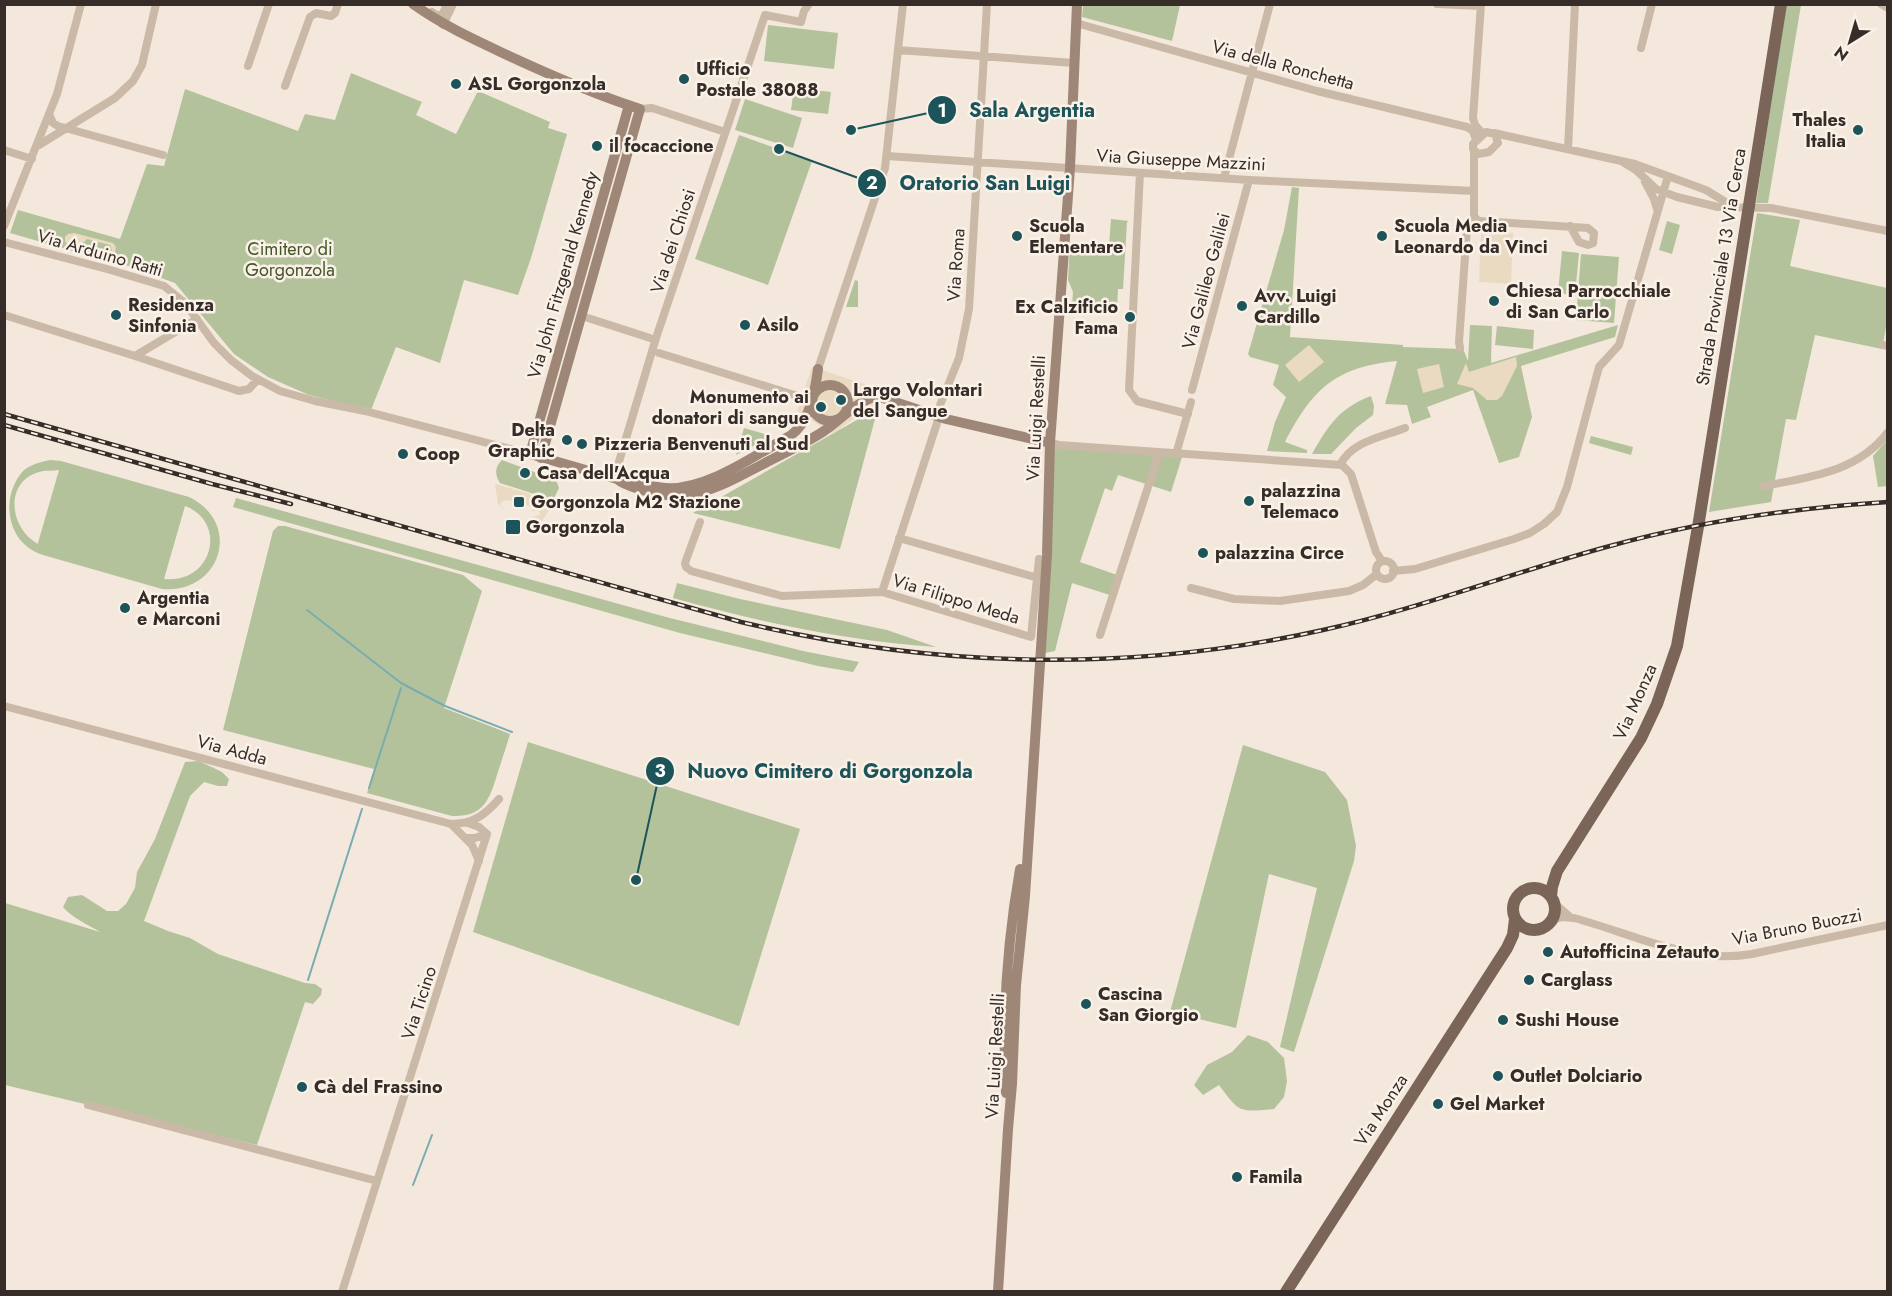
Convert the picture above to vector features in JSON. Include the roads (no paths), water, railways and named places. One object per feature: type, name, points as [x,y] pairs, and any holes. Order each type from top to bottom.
[{"type":"main road","name":"Strada Provinciale 13 Via Cerca","points":[[1696,534],[1781,4]]},
{"type":"main road","name":"Via Monza","points":[[1507,948],[1531,930],[1541,929],[1551,921],[1554,914],[1553,881],[1560,866],[1636,747],[1658,704],[1677,646],[1696,534]]},
{"type":"main road","name":"Via Monza","points":[[1286,1292],[1507,948],[1513,935],[1515,919],[1512,908],[1516,896],[1525,889],[1535,887],[1549,879],[1560,866]]},
{"type":"main road","points":[[1535,887],[1545,891],[1553,900]]},
{"type":"main road","points":[[1515,919],[1522,926],[1531,930]]},
{"type":"street","points":[[4,226],[50,114],[81,4]]},
{"type":"street","points":[[37,146],[115,98],[133,81],[141,65],[156,4]]},
{"type":"street","points":[[248,66],[269,4]]},
{"type":"street","points":[[285,87],[310,17],[316,13],[332,16],[337,11],[338,4]]},
{"type":"street","points":[[413,4],[444,26],[576,86],[634,107],[652,108],[725,132]]},
{"type":"street","points":[[420,4],[438,16],[443,13],[446,5]]},
{"type":"street","name":"Via dei Chiosi","points":[[617,479],[618,465],[657,338],[765,15],[801,22],[809,4]]},
{"type":"street","points":[[617,479],[626,478],[657,487],[671,488],[707,480],[790,436],[798,429],[805,416],[818,369],[883,175],[903,4]]},
{"type":"street","name":"Via Roma","points":[[882,592],[937,416],[956,369],[968,316],[987,4]]},
{"type":"street","name":"Via Luigi Restelli","points":[[998,1292],[1012,1084],[1016,985],[1025,896],[1048,528],[1050,442],[1070,168],[1077,4]]},
{"type":"street","points":[[1224,178],[1270,4]]},
{"type":"street","points":[[1437,4],[1481,5],[1473,118],[1480,137]]},
{"type":"street","points":[[1568,149],[1575,4]]},
{"type":"street","points":[[1641,48],[1652,4]]},
{"type":"street","points":[[1881,4],[1887,8]]},
{"type":"street","points":[[444,26],[446,5]]},
{"type":"street","name":"Via della Ronchetta","points":[[1076,23],[1251,73],[1467,127],[1480,137]]},
{"type":"street","points":[[898,50],[1074,63]]},
{"type":"street","name":"Via John Fitzgerald Kennedy","points":[[535,456],[634,107]]},
{"type":"street","points":[[50,114],[54,124],[63,128],[163,155]]},
{"type":"street","points":[[1460,348],[1458,342],[1467,228],[1474,217],[1475,175],[1472,146],[1480,137],[1489,132],[1635,164],[1706,190],[1737,208]]},
{"type":"street","points":[[1494,133],[1498,138],[1496,145]]},
{"type":"street","points":[[1475,175],[1481,161],[1496,145],[1505,140],[1516,139]]},
{"type":"street","points":[[4,150],[32,159]]},
{"type":"street","points":[[1474,151],[1480,155],[1488,153]]},
{"type":"street","name":"Via Giuseppe Mazzini","points":[[887,156],[1249,180],[1474,191]]},
{"type":"street","points":[[1623,162],[1662,192],[1711,206],[1771,208],[1887,231]]},
{"type":"street","points":[[1140,173],[1129,390],[1137,401],[1188,414]]},
{"type":"street","points":[[1641,174],[1657,210]]},
{"type":"street","points":[[1377,574],[1386,578],[1393,571],[1414,569],[1514,539],[1530,533],[1557,512],[1567,487],[1599,368],[1619,345],[1668,176]]},
{"type":"street","name":"Via Galileo Galilei","points":[[1192,390],[1249,180]]},
{"type":"street","points":[[1474,217],[1480,221],[1570,226]]},
{"type":"street","name":"Via Arduino Ratti","points":[[4,242],[160,284],[177,296],[225,355],[257,380],[295,396],[366,411],[535,456]]},
{"type":"street","points":[[4,315],[135,356],[238,392],[249,390],[257,380]]},
{"type":"street","points":[[588,318],[650,338]]},
{"type":"street","points":[[135,356],[197,319]]},
{"type":"street","points":[[659,353],[809,397]]},
{"type":"street","points":[[827,385],[840,388],[845,393],[848,402],[846,411],[841,417],[831,421],[819,417],[809,397],[827,385]]},
{"type":"street","points":[[535,456],[617,479],[624,484],[663,495],[683,496],[702,493],[718,487],[826,429],[874,397],[881,397],[937,416],[1059,445],[1340,465],[1348,469],[1351,474],[1376,552],[1382,561],[1390,563],[1393,571]]},
{"type":"street","points":[[1176,454],[1191,402]]},
{"type":"street","points":[[1340,465],[1353,448],[1405,428]]},
{"type":"street","points":[[1764,486],[1843,468],[1866,454],[1887,432]]},
{"type":"street","points":[[1100,635],[1160,453]]},
{"type":"street","name":"Via Filippo Meda","points":[[700,522],[685,563],[686,567],[691,571],[782,596],[882,592],[1031,637],[1038,578]]},
{"type":"street","points":[[899,538],[1038,578],[1039,559]]},
{"type":"street","points":[[1377,574],[1376,567],[1382,561]]},
{"type":"street","points":[[1191,588],[1234,599],[1280,601],[1349,591],[1363,585],[1377,574]]},
{"type":"street","name":"Via Adda","points":[[4,706],[451,824],[468,823]]},
{"type":"street","points":[[468,823],[483,816],[499,799]]},
{"type":"street","points":[[468,823],[479,827],[487,834]]},
{"type":"street","name":"Via Adda","points":[[451,824],[474,848],[479,861]]},
{"type":"street","points":[[466,838],[487,834]]},
{"type":"street","name":"Via Ticino","points":[[342,1292],[487,834]]},
{"type":"street","name":"Via Bruno Buozzi","points":[[1553,900],[1574,918]]},
{"type":"street","name":"Via Bruno Buozzi","points":[[1551,921],[1562,917],[1574,918],[1691,953],[1731,956],[1752,954],[1887,925]]},
{"type":"street","points":[[88,1105],[377,1181]]},
{"type":"waterway","points":[[307,610],[401,683],[445,706],[512,732]]},
{"type":"waterway","points":[[369,788],[401,688]]},
{"type":"waterway","points":[[308,980],[362,809]]},
{"type":"waterway","points":[[413,1185],[432,1135]]},
{"type":"railway","points":[[4,414],[741,622],[886,649],[959,656],[1032,659],[1105,658],[1178,653],[1250,644],[1359,621],[1574,556],[1678,529],[1782,512],[1888,502]]},
{"type":"railway","points":[[4,425],[291,504]]},
{"type":"place","name":"Ufficio Postale 38088","points":[[684,79]]},
{"type":"place","name":"ASL Gorgonzola","points":[[456,84]]},
{"type":"place","name":"Sala Argentia","points":[[851,130]]},
{"type":"place","name":"Thales Italia","points":[[1858,130]]},
{"type":"place","name":"il focaccione","points":[[597,146]]},
{"type":"place","name":"Oratorio San Luigi","points":[[779,149]]},
{"type":"place","name":"Scuola Elementare","points":[[1017,236]]},
{"type":"place","name":"Scuola Media Leonardo da Vinci","points":[[1382,236]]},
{"type":"place","name":"Chiesa Parrocchiale di San Carlo","points":[[1494,301]]},
{"type":"place","name":"Avv. Luigi Cardillo","points":[[1242,306]]},
{"type":"place","name":"Residenza Sinfonia","points":[[116,315]]},
{"type":"place","name":"Ex Calzificio Fama","points":[[1130,317]]},
{"type":"place","name":"Asilo","points":[[745,325]]},
{"type":"place","name":"Largo Volontari del Sangue","points":[[841,400]]},
{"type":"place","name":"Monumento ai donatori di sangue","points":[[821,407]]},
{"type":"place","name":"Delta Graphic","points":[[567,440]]},
{"type":"place","name":"Pizzeria Benvenuti al Sud","points":[[582,444]]},
{"type":"place","name":"Coop","points":[[403,454]]},
{"type":"place","name":"Casa dell'Acqua","points":[[525,473]]},
{"type":"place","name":"palazzina Telemaco","points":[[1249,501]]},
{"type":"place","name":"Gorgonzola M2 Stazione","points":[[519,502]]},
{"type":"place","name":"Gorgonzola","points":[[513,527]]},
{"type":"place","name":"palazzina Circe","points":[[1203,553]]},
{"type":"place","name":"Argentia e Marconi","points":[[125,608]]},
{"type":"place","name":"Nuovo Cimitero di Gorgonzola","points":[[636,880]]},
{"type":"place","name":"Autofficina Zetauto","points":[[1548,952]]},
{"type":"place","name":"Carglass","points":[[1529,980]]},
{"type":"place","name":"Cascina San Giorgio","points":[[1086,1004]]},
{"type":"place","name":"Sushi House","points":[[1503,1020]]},
{"type":"place","name":"Outlet Dolciario","points":[[1498,1076]]},
{"type":"place","name":"Cà del Frassino","points":[[302,1087]]},
{"type":"place","name":"Gel Market","points":[[1438,1104]]},
{"type":"place","name":"Famila","points":[[1237,1177]]},
{"type":"park label","name":"Cimitero di Gorgonzola","points":[[290,259]]}]
